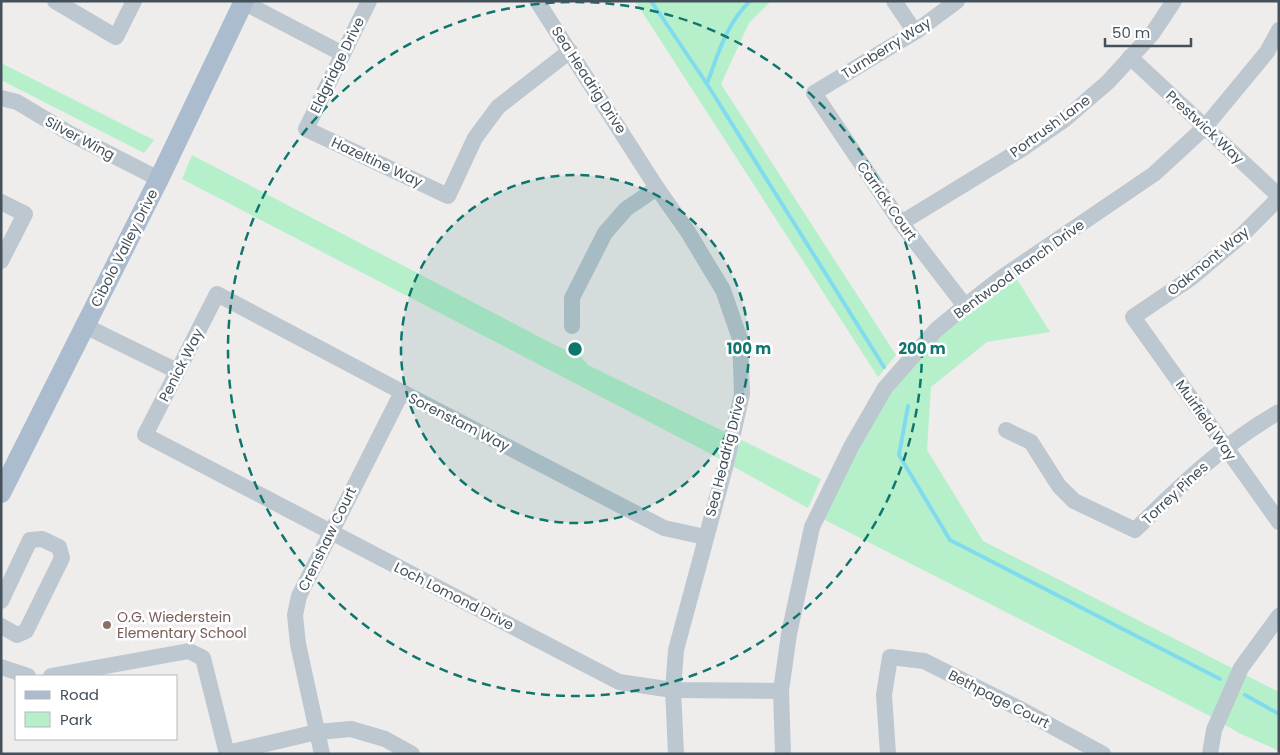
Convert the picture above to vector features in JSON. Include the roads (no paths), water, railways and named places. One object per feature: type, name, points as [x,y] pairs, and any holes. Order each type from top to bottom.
[{"type":"main road","name":"Cibolo Valley Drive","points":[[1,493],[159,179],[244,2]]},
{"type":"street","points":[[55,1],[116,37],[134,1]]},
{"type":"street","name":"Eldgridge Drive","points":[[306,129],[368,1]]},
{"type":"street","name":"Sea Headrig Drive","points":[[537,1],[657,188],[688,232],[723,290],[740,339],[742,394],[726,464],[705,536],[676,650],[673,690],[676,754]]},
{"type":"street","points":[[894,1],[915,32]]},
{"type":"street","name":"Turnberry Way","points":[[814,93],[915,32],[957,1]]},
{"type":"street","name":"Portrush Lane","points":[[901,224],[1022,149],[1064,120],[1108,82],[1152,34],[1174,1]]},
{"type":"street","points":[[244,2],[343,54]]},
{"type":"street","name":"Bentwood Ranch Drive","points":[[783,754],[781,690],[789,634],[812,527],[851,447],[886,388],[936,330],[1000,278],[1154,174],[1205,127],[1267,52],[1279,30]]},
{"type":"street","name":"Hazeltine Way","points":[[306,129],[448,196],[476,138],[498,107],[570,51]]},
{"type":"street","name":"Prestwick Way","points":[[1130,57],[1279,197]]},
{"type":"street","name":"Carrick Court","points":[[814,93],[901,224],[965,306]]},
{"type":"street","name":"Silver Wing","points":[[1,98],[17,102],[70,133],[159,179]]},
{"type":"street","points":[[572,326],[572,298],[605,233],[626,209],[657,188]]},
{"type":"street","name":"Oakmont Way","points":[[1133,317],[1191,278],[1242,236],[1279,197]]},
{"type":"street","points":[[1,202],[25,214],[1,261]]},
{"type":"street","name":"Sorenstam Way","points":[[217,294],[664,528],[705,536]]},
{"type":"street","name":"Penick Way","points":[[145,436],[217,294]]},
{"type":"street","name":"Muirfield Way","points":[[1133,317],[1279,522]]},
{"type":"street","points":[[85,326],[177,371]]},
{"type":"street","name":"Crenshaw Court","points":[[322,754],[298,644],[295,615],[299,596],[402,392]]},
{"type":"street","name":"Torrey Pines","points":[[1006,430],[1030,442],[1059,486],[1074,501],[1134,530],[1190,477],[1226,448],[1279,412]]},
{"type":"street","name":"Loch Lomond Drive","points":[[145,436],[619,682],[673,690],[781,690]]},
{"type":"street","points":[[1,601],[30,540],[42,539],[59,547],[62,558],[26,631],[17,635],[1,626]]},
{"type":"street","points":[[1210,754],[1214,730],[1241,668],[1279,616]]},
{"type":"street","points":[[57,675],[189,651],[203,658],[227,754],[317,732],[351,729],[385,739],[412,754]]},
{"type":"street","name":"Bethpage Court","points":[[888,754],[884,695],[890,657],[924,660],[1103,754]]},
{"type":"street","points":[[1,667],[25,675]]},
{"type":"waterway","points":[[651,1],[707,84],[884,367]]},
{"type":"waterway","points":[[707,84],[729,29],[750,1]]},
{"type":"waterway","points":[[908,406],[899,455],[950,540],[1220,679]]},
{"type":"waterway","points":[[1245,695],[1279,714]]},
{"type":"place","name":"O.G. Wiederstein Elementary School","points":[[107,625]]}]
